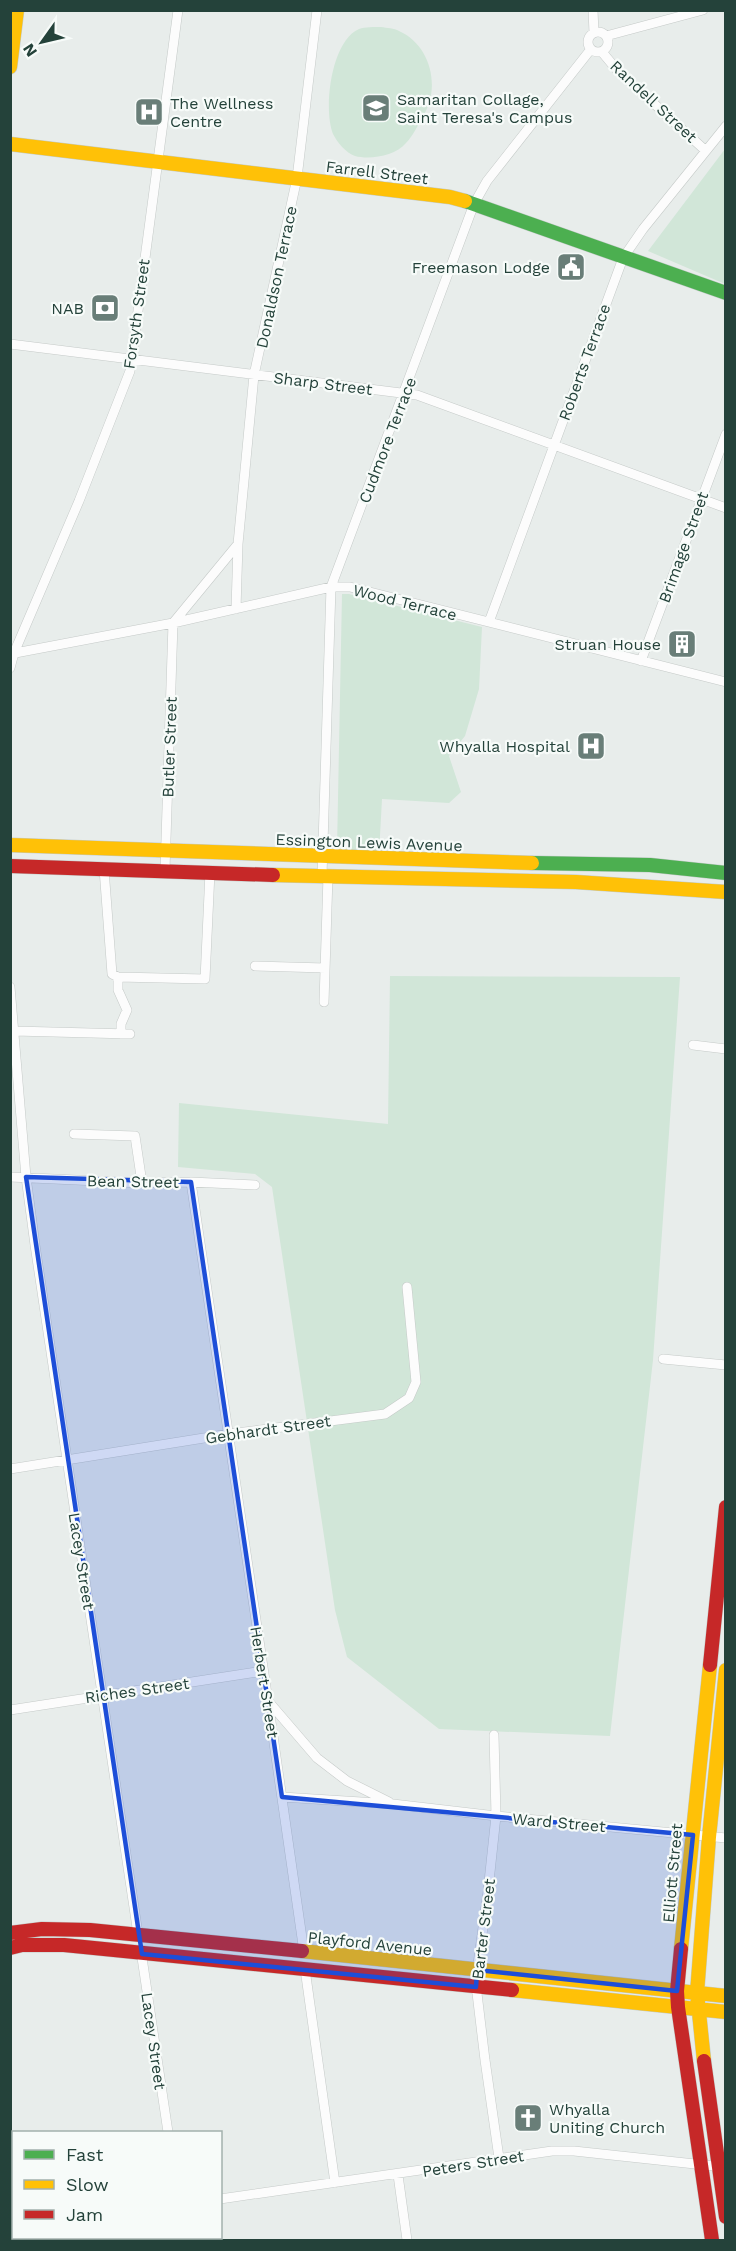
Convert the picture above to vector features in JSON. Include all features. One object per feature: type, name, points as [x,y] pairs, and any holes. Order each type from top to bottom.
[{"type":"main road","points":[[10,67],[17,10]]},
{"type":"main road","name":"Farrell Street","points":[[10,144],[450,197],[726,293]]},
{"type":"main road","name":"Essington Lewis Avenue","points":[[10,845],[165,849],[323,857],[650,865],[726,873]]},
{"type":"main road","name":"Essington Lewis Avenue","points":[[10,866],[650,884],[726,892]]},
{"type":"main road","name":"Elliott Street","points":[[712,2241],[677,1991],[725,1516]]},
{"type":"main road","name":"Elliott Street","points":[[725,1677],[709,1837],[697,2009],[722,2167],[726,2217]]},
{"type":"main road","points":[[10,1927],[27,1930]]},
{"type":"main road","name":"Playford Avenue","points":[[10,1933],[59,1928],[138,1934],[726,1996]]},
{"type":"main road","name":"Playford Avenue","points":[[10,1950],[22,1946],[53,1945],[726,2012]]},
{"type":"main road","points":[[577,1997],[578,1981]]},
{"type":"street","name":"Forsyth Street","points":[[10,668],[12,654],[79,501],[130,371],[178,10]]},
{"type":"street","name":"Donaldson Terrace","points":[[236,609],[238,543],[254,375],[297,178],[317,10]]},
{"type":"street","points":[[593,10],[594,33],[589,40],[591,49],[602,52],[608,45],[606,36]]},
{"type":"street","points":[[594,33],[606,36],[703,10]]},
{"type":"street","name":"Cudmore Terrace","points":[[324,1002],[325,876],[323,857],[331,587],[474,204],[488,181],[591,49]]},
{"type":"street","name":"Randell Street","points":[[602,52],[617,70],[706,151]]},
{"type":"street","name":"Roberts Terrace","points":[[489,622],[623,258],[643,229],[726,126]]},
{"type":"street","name":"Sharp Street","points":[[10,344],[417,395],[726,508]]},
{"type":"street","name":"Brimage Street","points":[[641,661],[726,434]]},
{"type":"street","points":[[174,623],[238,543]]},
{"type":"street","name":"Wood Terrace","points":[[12,654],[174,623],[331,587],[350,587],[726,682]]},
{"type":"street","name":"Butler Street","points":[[165,870],[174,623]]},
{"type":"street","points":[[104,869],[112,974],[118,977],[205,980],[210,872]]},
{"type":"street","points":[[255,966],[325,968]]},
{"type":"street","points":[[14,1031],[125,1034],[122,1024],[127,1010],[118,990],[118,977]]},
{"type":"street","name":"Lacey Street","points":[[10,987],[26,1177],[168,2131]]},
{"type":"street","points":[[693,1045],[726,1049]]},
{"type":"street","points":[[74,1134],[135,1136],[142,1184]]},
{"type":"street","name":"Bean Street","points":[[10,1177],[142,1184],[191,1182],[255,1185]]},
{"type":"street","name":"Herbert Street","points":[[191,1182],[264,1671],[335,2183]]},
{"type":"street","name":"Gebhardt Street","points":[[10,1469],[229,1434],[385,1414],[409,1398],[416,1382],[407,1287]]},
{"type":"street","points":[[663,1359],[726,1365]]},
{"type":"street","name":"Riches Street","points":[[10,1710],[264,1671]]},
{"type":"street","points":[[708,1681],[725,1677]]},
{"type":"street","name":"Ward Street","points":[[268,1701],[317,1758],[347,1781],[393,1804]]},
{"type":"street","name":"Barter Street","points":[[494,1735],[496,1816],[476,1987],[499,2158]]},
{"type":"street","name":"Ward Street","points":[[282,1797],[393,1804],[726,1838]]},
{"type":"street","name":"Peters Street","points":[[222,2199],[552,2151],[574,2151],[622,2158],[722,2167]]},
{"type":"street","points":[[398,2175],[407,2241]]},
{"type":"highlighted area","points":[[26,1177],[191,1182],[282,1797],[693,1835],[677,1991],[477,1970],[476,1987],[142,1954]]},
{"type":"green space","points":[[381,27],[399,31],[419,46],[430,68],[431,93],[417,127],[409,140],[401,147],[382,156],[355,156],[339,144],[333,134],[329,109],[332,77],[336,61],[349,36],[359,29]]},
{"type":"green space","points":[[725,149],[725,284],[648,251]]},
{"type":"green space","points":[[342,594],[482,627],[479,689],[465,736],[449,756],[461,792],[449,803],[382,799],[379,854],[337,849]]},
{"type":"green space","points":[[390,976],[680,977],[653,1360],[610,1736],[439,1729],[347,1657],[335,1610],[272,1187],[255,1174],[178,1167],[179,1103],[388,1124]]},
{"type":"traffic: fast","points":[[465,201],[726,293]]},
{"type":"traffic: fast","points":[[532,863],[650,865],[726,873]]},
{"type":"traffic: fast","points":[[10,2157],[12,2169]]},
{"type":"traffic: slow","points":[[10,67],[17,10]]},
{"type":"traffic: slow","points":[[10,144],[450,197],[465,201]]},
{"type":"traffic: slow","points":[[10,845],[532,863]]},
{"type":"traffic: slow","points":[[273,875],[576,882],[726,892]]},
{"type":"traffic: slow","points":[[681,1949],[710,1665]]},
{"type":"traffic: slow","points":[[704,2061],[697,1993],[709,1837],[726,1670]]},
{"type":"traffic: slow","points":[[302,1951],[726,1996]]},
{"type":"traffic: slow","points":[[512,1990],[726,2012]]},
{"type":"traffic: jam","points":[[10,866],[273,875]]},
{"type":"traffic: jam","points":[[710,1665],[726,1507]]},
{"type":"traffic: jam","points":[[10,1933],[42,1929],[90,1930],[302,1951]]},
{"type":"traffic: jam","points":[[10,1948],[22,1945],[64,1945],[512,1990]]},
{"type":"traffic: jam","points":[[681,1949],[677,1991],[678,2007],[712,2240]]},
{"type":"traffic: jam","points":[[704,2061],[726,2217]]},
{"type":"place","name":"Samaritan Collage, Saint Teresa's Campus","points":[[376,108]]},
{"type":"place","name":"The Wellness Centre","points":[[149,112]]},
{"type":"place","name":"Freemason Lodge","points":[[571,267]]},
{"type":"place","name":"NAB","points":[[105,308]]},
{"type":"place","name":"Struan House","points":[[682,644]]},
{"type":"place","name":"Whyalla Hospital","points":[[591,746]]},
{"type":"place","name":"Whyalla Uniting Church","points":[[528,2118]]}]
